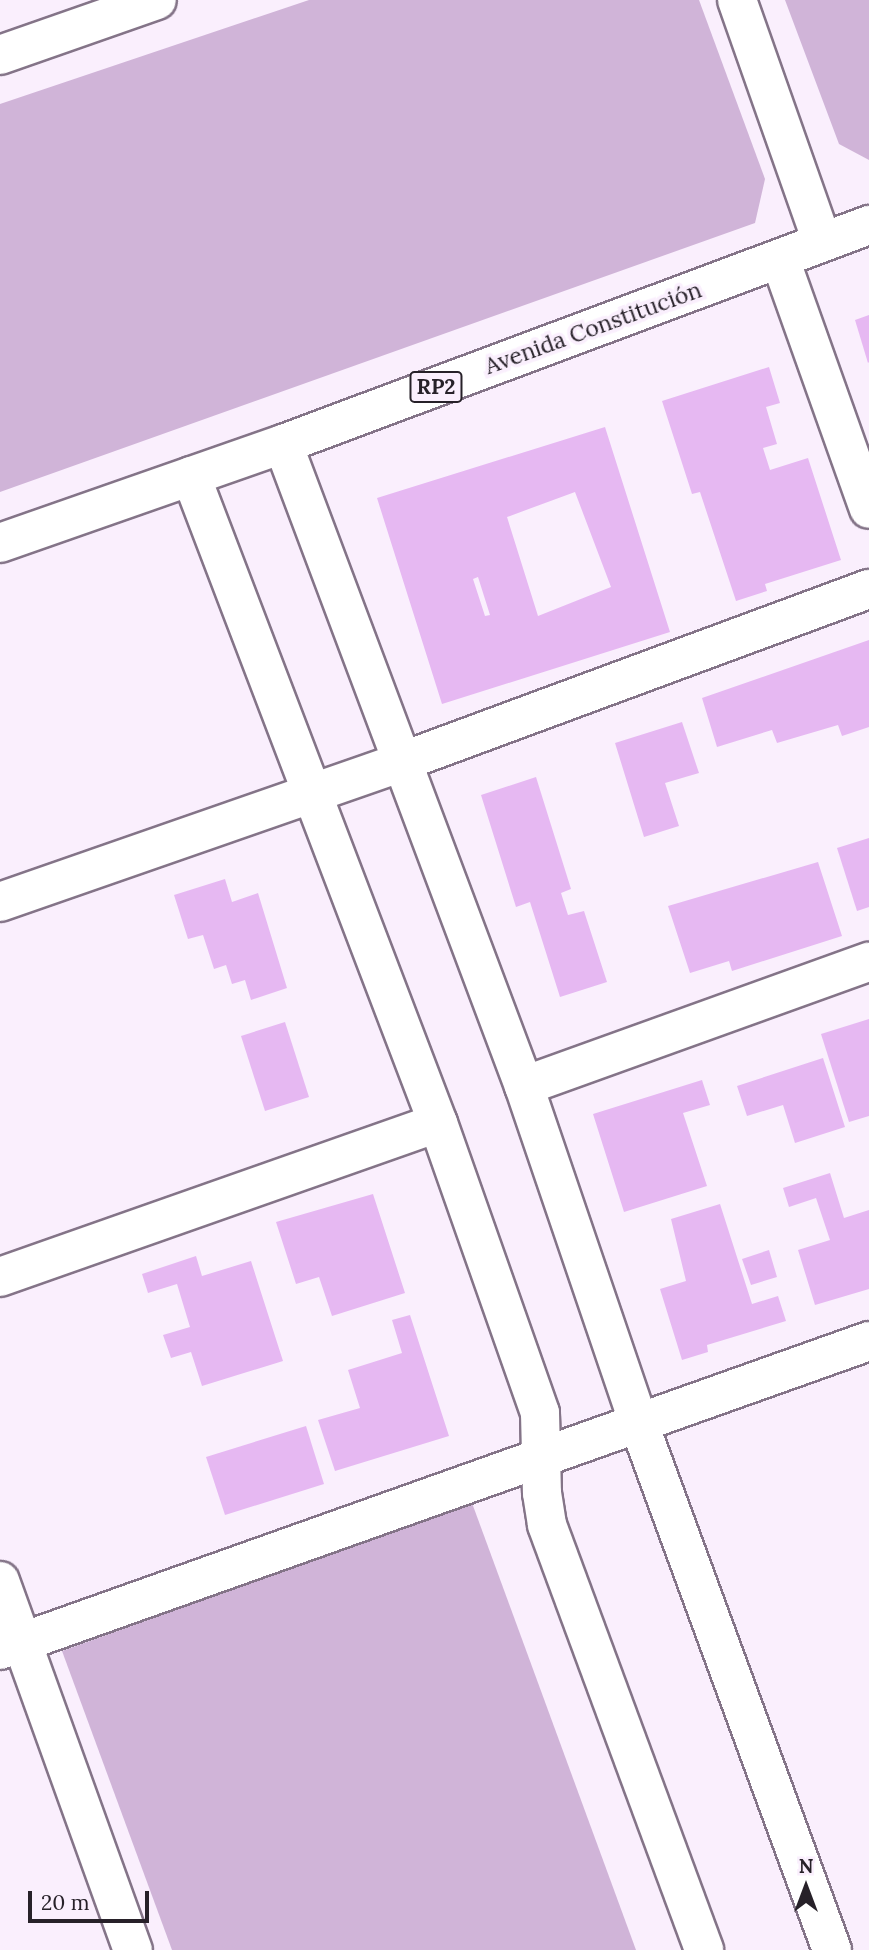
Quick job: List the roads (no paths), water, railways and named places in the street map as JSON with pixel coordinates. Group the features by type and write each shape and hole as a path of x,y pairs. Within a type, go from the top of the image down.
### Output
{"street":[{"path":"0,55 157,0"},
{"path":"737,0 822,241"},
{"name":"Avenida Constitución","path":"0,543 283,444 869,225"},
{"path":"780,259 869,509"},
{"path":"283,444 524,1086 639,1424 832,1950"},
{"path":"191,476 438,1123 540,1413 544,1454 542,1493 547,1525 704,1950"},
{"path":"0,902 401,762 869,589"},
{"path":"524,1086 869,962"},
{"path":"0,1276 438,1123"},
{"path":"11,1646 544,1454 639,1424 869,1341"},
{"path":"0,1581 11,1646 133,1950"}]}
